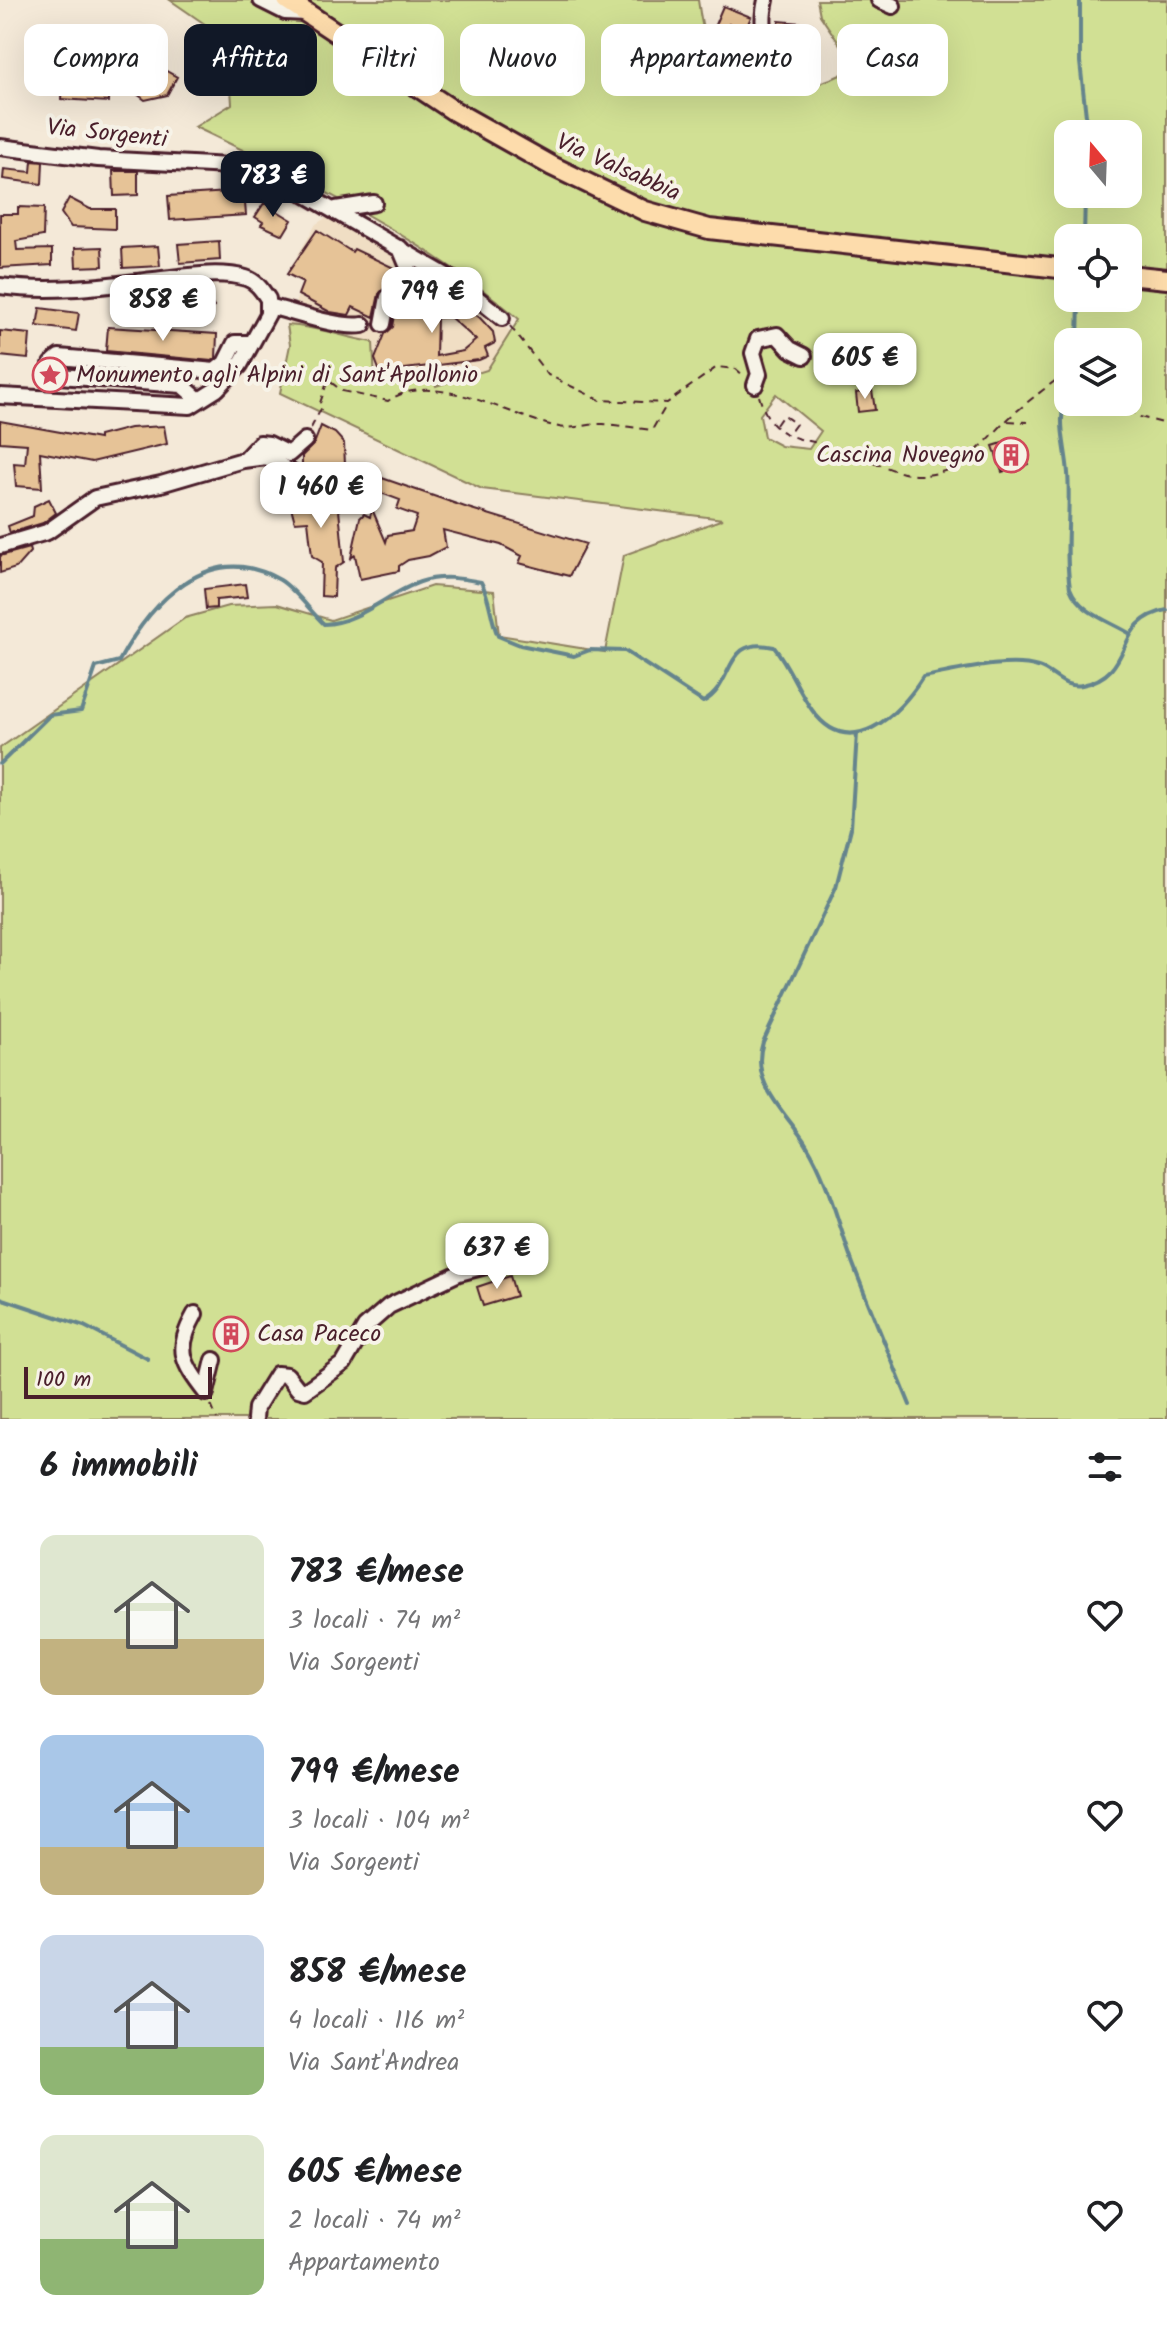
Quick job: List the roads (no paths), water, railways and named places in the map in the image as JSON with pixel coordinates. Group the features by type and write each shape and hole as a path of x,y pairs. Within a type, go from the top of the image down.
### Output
{"main road":[{"name":"Via Valsabbia","path":"287,0 454,111 552,166 645,211 709,229 1054,268"},
{"path":"1142,276 1167,279"}],"street":[{"path":"261,0 285,12 307,13"},
{"path":"761,24 766,0"},
{"path":"879,0 893,6"},
{"name":"Via Sorgenti","path":"0,147 98,159 229,166 270,174 457,282 507,323"},
{"path":"335,209 374,203"},
{"path":"400,248 413,279"},
{"path":"0,286 70,289 190,276 234,276 249,279 268,299 268,314 240,365 217,389 190,406 0,396"},
{"path":"383,324 388,297 413,279 440,284 450,298"},
{"path":"268,306 345,328 363,325"},
{"path":"755,385 759,374 753,353 758,339 777,335 790,349 804,356"},
{"path":"199,400 182,385 59,376 51,364 59,357 215,371 225,363 235,343 252,343"},
{"path":"245,459 260,443 289,454 305,440"},
{"path":"0,546 47,532 95,498 161,484 245,459 267,457 300,478 366,479"},
{"path":"255,1419 256,1408 277,1374 287,1375 298,1389 305,1391 344,1363 365,1327 389,1306 459,1273 486,1266"},
{"path":"195,1314 182,1337 184,1361 206,1393 214,1360"}],"waterway":[{"path":"1080,0 1080,62 1086,120"},
{"path":"1084,224 1085,208"},
{"path":"1078,328 1079,312"},
{"path":"1062,416 1068,473 1070,588 1087,609 1129,633"},
{"path":"0,764 50,715 81,711 96,667 119,661 147,618 165,599 184,583 206,572 229,567 254,569 280,580 324,624 349,619 408,587 435,578 481,582 498,636 520,645 574,656 590,650 625,651 703,702 721,685 737,655 746,648 757,645 774,647 812,710 827,725 842,733 873,728 901,706 923,677 981,666 1026,664 1044,669 1069,685 1082,685 1099,679 1119,659 1138,625 1150,616 1167,610"},
{"path":"857,733 851,828 836,887 763,1042 761,1071 772,1097 806,1144 821,1173 853,1264 910,1405"},
{"path":"0,1298 84,1326 148,1359"}],"place":[{"name":"Monumento agli Alpini di Sant'Apollonio","path":"50,375"},
{"name":"Cascina Novegno","path":"1011,455"},
{"name":"Casa Paceco","path":"231,1334"}]}
